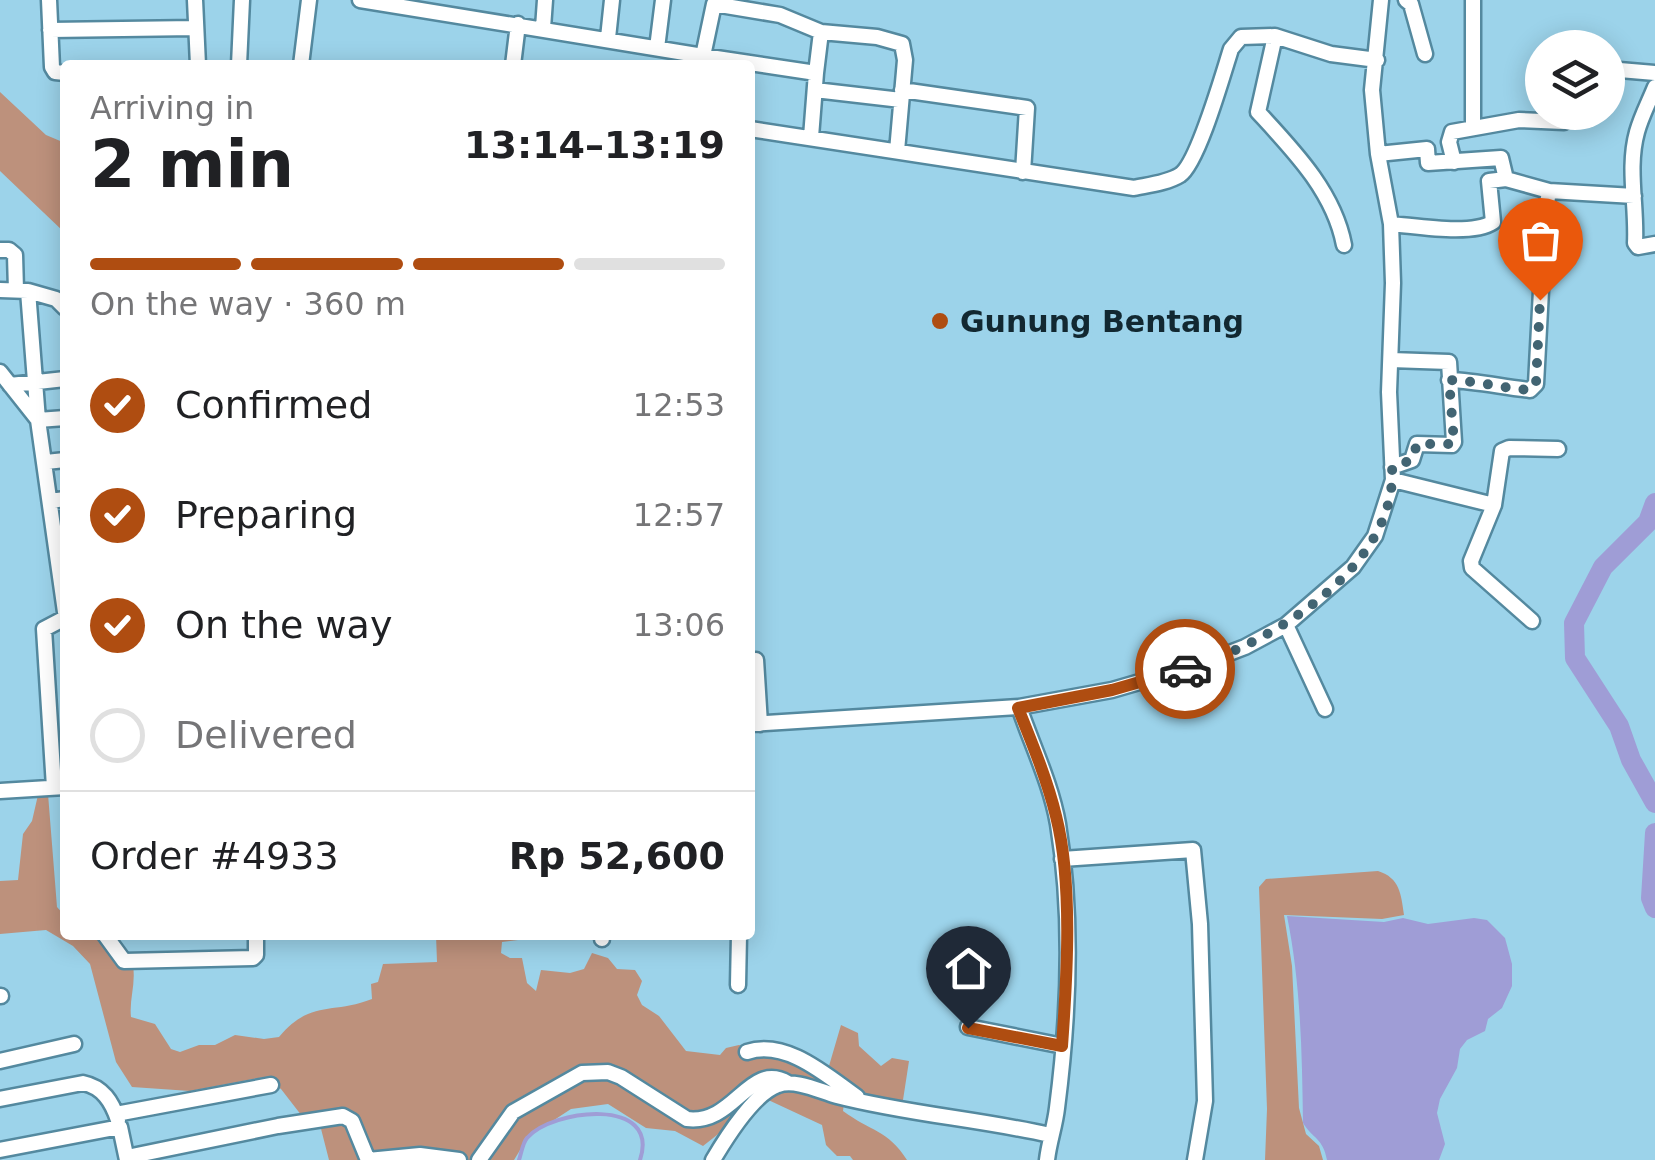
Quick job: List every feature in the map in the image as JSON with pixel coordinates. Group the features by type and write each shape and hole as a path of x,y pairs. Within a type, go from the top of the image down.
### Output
{"street":[{"path":"49,0 52,67 60,73"},
{"path":"195,0 198,60"},
{"path":"238,60 242,0"},
{"path":"302,60 309,0"},
{"path":"361,0 608,38 702,60 715,2 780,14 821,32 876,37 902,44 905,48 896,150"},
{"path":"490,18 491,0"},
{"path":"543,28 546,0"},
{"path":"608,38 612,0"},
{"path":"657,48 663,0"},
{"path":"756,660 755,724 1018,708 1112,690 1245,647 1286,626 1353,567 1375,536 1393,474 1391,224 1378,154 1372,90 1382,0"},
{"path":"1406,0 1411,4 1425,54"},
{"path":"1473,0 1473,126"},
{"path":"514,60 518,24"},
{"path":"50,30 195,28"},
{"path":"812,138 821,32"},
{"path":"755,130 1134,188 1182,174 1200,142 1235,42 1249,35 1274,36 1331,54 1377,60"},
{"path":"1274,36 1258,112 1292,148 1321,189 1339,220 1344,246"},
{"path":"755,66 816,73"},
{"path":"1625,70 1655,73"},
{"path":"1655,88 1637,132 1634,196 1634,242 1638,247 1655,244"},
{"path":"815,90 1027,108 1023,172"},
{"path":"1454,162 1449,136 1452,132 1525,120"},
{"path":"1378,154 1427,149 1428,164 1501,158 1506,179"},
{"path":"1391,224 1486,227 1493,222 1489,181 1506,179 1549,191 1634,196"},
{"path":"1449,380 1530,390 1536,384 1549,191"},
{"path":"0,250 9,250 15,256 22,290 37,381 38,420 57,500 60,542"},
{"path":"0,290 22,290 60,303"},
{"path":"1391,360 1449,362 1454,442 1417,444 1412,460 1393,474"},
{"path":"5,378 60,379"},
{"path":"5,378 38,420"},
{"path":"38,420 60,418"},
{"path":"1532,621 1472,568 1471,561 1494,506 1502,451 1558,449"},
{"path":"46,462 60,461"},
{"path":"1393,474 1494,506"},
{"path":"0,791 59,787 44,629 60,618"},
{"path":"1286,626 1325,710"},
{"path":"1018,708 1057,820 1062,859 1066,982 1057,1110 1047,1160"},
{"path":"1062,859 1193,850 1200,924 1205,1101 1196,1160"},
{"path":"109,940 124,961 255,957 256,940"},
{"path":"738,985 740,940"},
{"path":"968,1028 1062,1046"},
{"path":"0,1061 74,1044"},
{"path":"747,1052 772,1048 789,1054 863,1102"},
{"path":"480,1160 513,1112 582,1073 608,1072 621,1077 687,1118 701,1120 726,1109 759,1080 776,1077 863,1102 987,1121 1050,1136"},
{"path":"0,1099 84,1083 96,1086 118,1121 127,1158 343,1116 352,1121 368,1160 420,1155 459,1160"},
{"path":"713,1160 756,1102 773,1087 788,1083"},
{"path":"0,1150 271,1085"}],"shaded area":[{"path":"0,92 46,135 60,141 60,228 0,171"},
{"path":"48,794 60,938 46,930 0,934 0,881 18,880 23,834 32,821 38,795"},
{"path":"1378,871 1395,882 1404,915 1382,919 1284,915 1292,966 1299,1108 1306,1134 1319,1146 1323,1160 1265,1160 1267,1109 1259,887 1266,879"},
{"path":"63,940 102,940 133,966 131,1017 155,1024 171,1049 180,1052 199,1045 215,1045 235,1035 279,1037 312,1012 372,999 371,984 378,982 383,964 437,962 436,940 518,940 502,942 501,953 522,958 527,983 536,991 541,970 570,973 584,969 592,953 608,958 617,969 635,970 642,981 637,995 642,1005 659,1016 686,1051 720,1055 726,1048 739,1045 760,1050 783,1045 829,1066 841,1025 858,1033 859,1046 881,1066 892,1058 909,1061 901,1113 844,1103 843,1111 886,1137 907,1160 853,1160 850,1156 837,1156 826,1145 822,1125 764,1098 703,1146 675,1131 646,1128 608,1104 571,1109 528,1137 514,1160 329,1160 319,1121 305,1120 281,1089 264,1077 190,1091 132,1087 116,1062 90,964"}],"water":[{"path":"1287,916 1384,922 1403,918 1428,924 1474,918 1487,920 1505,938 1512,964 1512,986 1502,1008 1488,1019 1485,1031 1467,1040 1460,1049 1457,1068 1437,1113 1445,1144 1439,1160 1327,1160 1320,1143 1303,1123 1298,994"}],"waterway":[{"path":"1655,503 1648,522 1603,567 1574,623 1575,658 1619,726 1631,760 1655,803"},
{"path":"1655,833 1651,898 1655,908"},
{"path":"519,1160 526,1140 540,1128 579,1115 601,1114 635,1125 642,1139 640,1160"}],"way so far":[{"path":"1185,669 1245,647 1286,626 1353,567 1375,536 1390,494 1392,467 1408,464 1417,444 1454,442 1449,380 1530,390 1536,384 1540,300"}],"place":[{"name":"Gunung Bentang","path":"940,321"}],"route":[{"path":"968,1028 1062,1046 1066,996 1065,886 1057,820 1018,708 1112,690 1185,669"}]}
